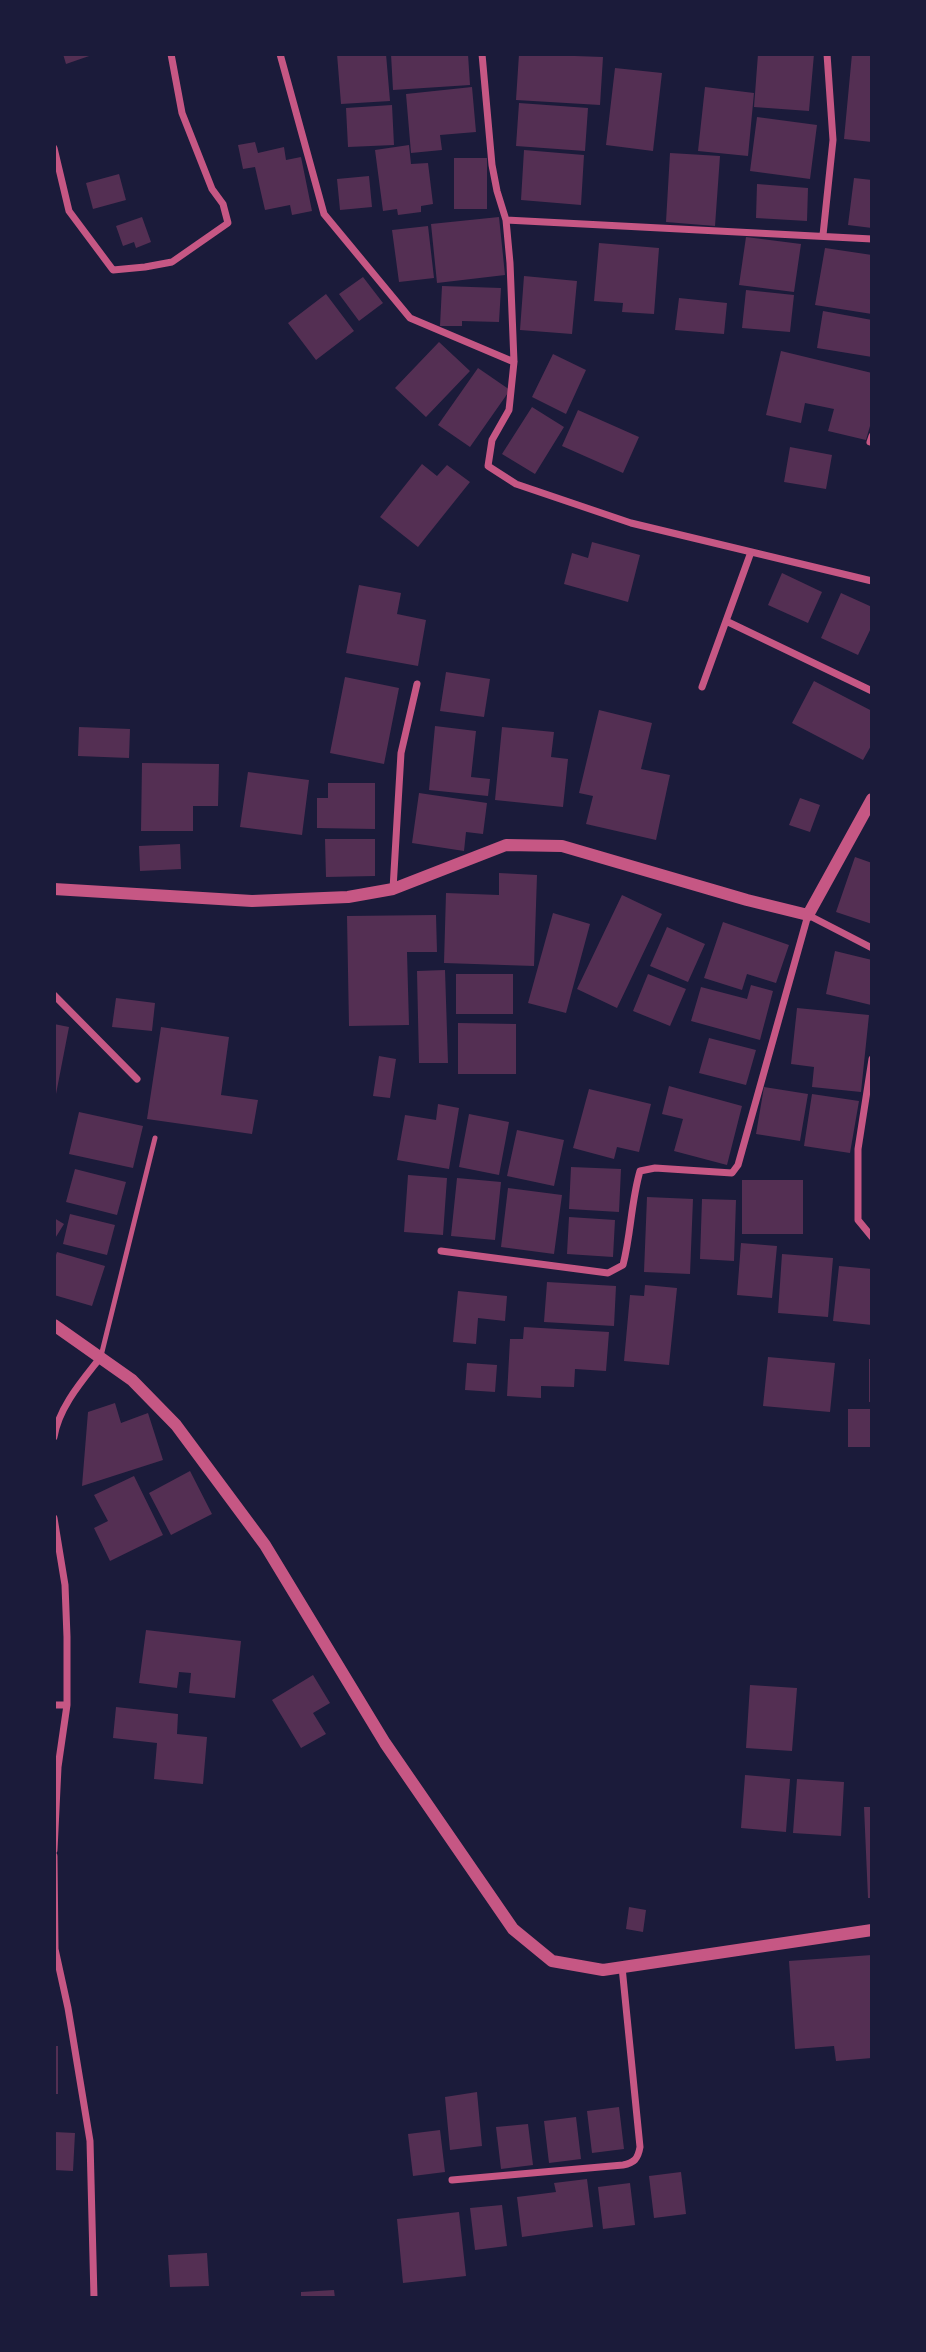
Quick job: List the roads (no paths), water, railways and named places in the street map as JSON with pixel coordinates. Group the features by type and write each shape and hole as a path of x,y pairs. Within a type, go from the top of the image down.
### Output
{"street":[{"path":"54,148 69,211 113,270 173,262 228,223 223,204 212,189 182,113 171,54"},
{"path":"280,54 324,214 410,318 514,362"},
{"path":"482,54 492,165 496,191 506,220 514,362 509,410 492,440 488,466 516,484 631,523 872,581"},
{"path":"823,235 833,140 827,54"},
{"path":"506,220 872,239"},
{"path":"702,687 751,552"},
{"path":"726,621 872,691"},
{"path":"393,889 401,753 417,684"},
{"path":"441,1251 608,1273 623,1265 634,1192 640,1171 655,1168 732,1173 738,1165 808,915 872,799"},
{"path":"54,889 252,901 348,897 393,889 506,845 562,846 808,915 872,948"},
{"path":"54,995 137,1079"},
{"path":"872,1059 858,1150 858,1220 872,1237"},
{"path":"54,1325 132,1380 176,1425 265,1545 385,1742 513,1929 552,1961 603,1970 872,1930"},
{"path":"54,1437 71,1395 100,1358"},
{"path":"54,1518 65,1585 67,1705 58,1767 54,1850"},
{"path":"54,1705 67,1705"},
{"path":"54,1856 55,1949 68,2008 90,2141 94,2298"},
{"path":"452,2180 623,2165 632,2163 639,2157 622,1967"}],"lane":[{"path":"100,1358 155,1138"}]}
